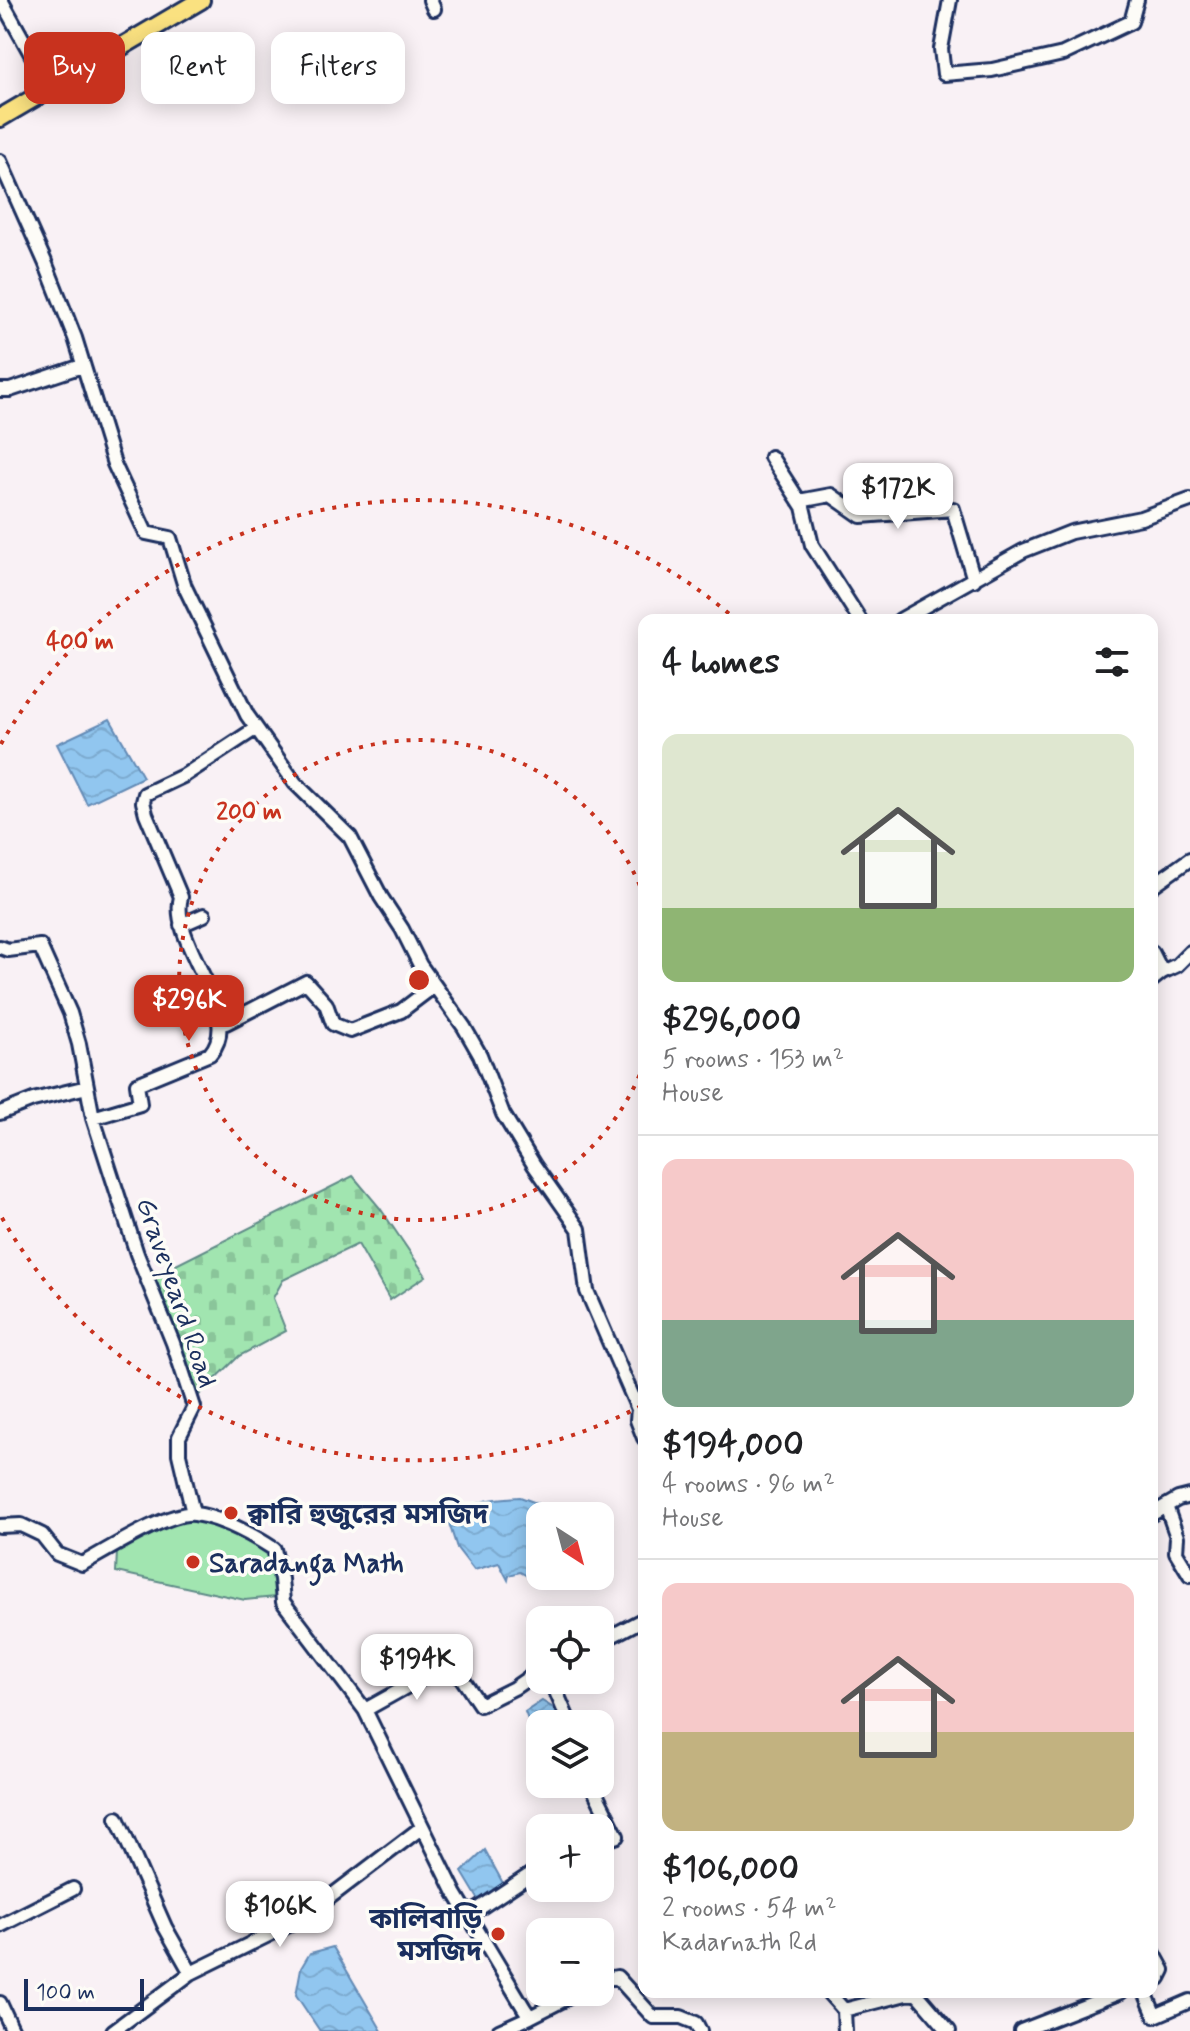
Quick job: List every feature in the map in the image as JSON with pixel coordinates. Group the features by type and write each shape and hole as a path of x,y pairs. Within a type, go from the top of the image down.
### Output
{"main road":[{"path":"125,44 201,0"},
{"path":"0,118 24,104"}],"street":[{"path":"1,0 24,41"},
{"path":"950,0 941,49 944,74 992,70 1063,54 1131,22 1137,0"},
{"path":"0,161 75,338 114,464 146,533 170,538 185,587 255,729 295,783 350,837 381,897 434,986 480,1055 510,1127 579,1229 587,1291 638,1409"},
{"path":"0,390 10,390 82,366"},
{"path":"771,457 799,501 812,545 856,614"},
{"path":"799,501 831,495 861,516 953,509 974,580"},
{"path":"911,614 1023,551 1071,532 1141,518 1190,500"},
{"path":"93,1118 140,1104 137,1084 210,1054 216,1047 222,1027 204,975 181,925 181,897 143,802 145,794 185,775 255,729"},
{"path":"1158,882 1190,859"},
{"path":"181,925 204,915"},
{"name":"Graveyeard Road","path":"0,947 8,950 40,946 70,1013 93,1118 137,1254 173,1343 194,1407 179,1437 179,1454 193,1513"},
{"path":"1158,975 1177,965 1190,952"},
{"path":"226,1023 306,982 326,1004 333,1024 350,1031 401,1011 434,986"},
{"path":"0,1113 33,1100 87,1087"},
{"path":"1158,1511 1190,1496"},
{"path":"1166,1506 1177,1537 1176,1552 1190,1575"},
{"path":"0,1526 21,1525 42,1535 57,1554 82,1564 154,1524 193,1513 245,1531 274,1549 283,1602 365,1710 421,1828 468,1916 530,2017"},
{"path":"614,1635 638,1622"},
{"path":"365,1710 451,1662 480,1705 526,1680"},
{"path":"117,1818 165,1927 191,1973"},
{"path":"113,2031 134,2026 191,1973 301,1919 421,1828"},
{"path":"468,1916 526,1877"},
{"path":"0,1926 73,1889"},
{"path":"1158,1961 1163,1970 1158,1978"},
{"path":"614,1978 617,1977 653,2017 681,2017 696,2023 700,2031"},
{"path":"833,1998 844,2010 845,2031"},
{"path":"844,2010 891,1998"},
{"path":"921,1998 949,2031"},
{"path":"1021,2031 1036,2028 1107,1998"},
{"path":"1148,1998 1155,2016 1190,2001"},
{"path":"0,2003 13,2031"},
{"path":"499,2031 552,2006"}],"green space":[{"path":"353,1176 380,1208 426,1276 390,1300 358,1244 283,1280 273,1298 286,1331 239,1356 197,1397 154,1276"},
{"name":"Saradanga Math","path":"202,1518 231,1529 268,1551 276,1597 245,1600 116,1572 117,1552 128,1544 157,1529"}],"water":[{"path":"110,719 143,777 87,804 57,744"},
{"path":"520,1497 534,1502 526,1502 526,1575 520,1572 509,1575 508,1580 499,1563 474,1570 457,1548 449,1523 482,1502"},
{"path":"542,1701 557,1710 528,1710"},
{"path":"485,1850 505,1887 480,1902 462,1872"},
{"path":"333,1947 382,2031 320,2031 296,1995 301,1968 310,1953"}],"place":[{"name":"ক্বারি হুজুরের মসজিদ","path":"231,1513"},
{"name":"Saradanga Math","path":"193,1562"},
{"name":"কালিবাড়ি মসজিদ","path":"498,1934"}]}
